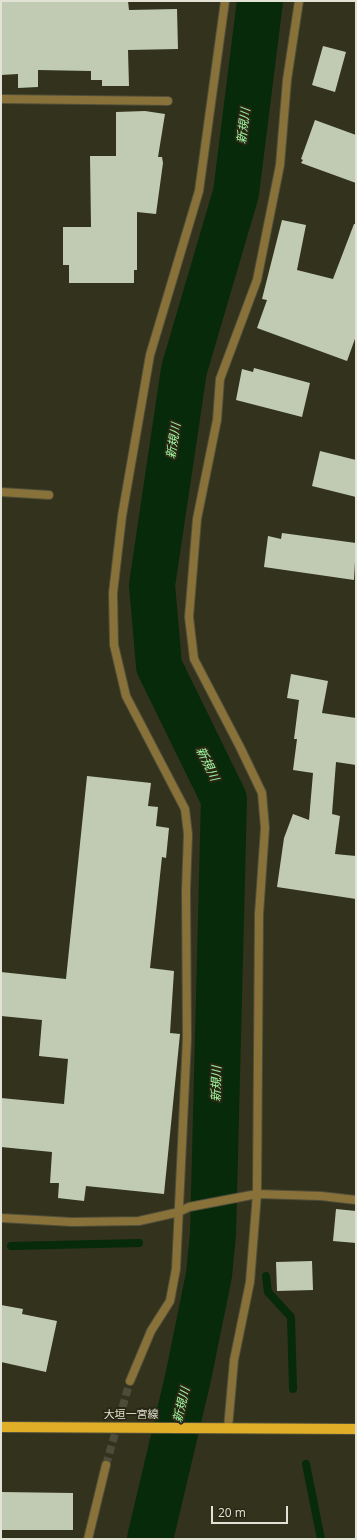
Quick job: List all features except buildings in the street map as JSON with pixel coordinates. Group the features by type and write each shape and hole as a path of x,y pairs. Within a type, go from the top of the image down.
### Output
{"main road":[{"name":"大垣一宮線","path":"1,1427 356,1429"}],"street":[{"path":"130,1381 151,1331 170,1301 176,1269 187,1039 186,890 188,834 185,809 126,696 114,645 112,593 122,516 150,355 199,190 225,1"},
{"path":"228,1428 234,1360 250,1282 257,1194 259,914 265,828 262,793 194,659 189,617 197,519 217,420 220,379 258,272 280,165 287,80 299,1"},
{"path":"1,99 168,101"},
{"path":"1,492 50,495"},
{"path":"1,1218 72,1222 139,1221 179,1212 189,1207 257,1194 321,1196 356,1200"},
{"path":"88,1539 106,1465"}],"waterway":[{"name":"新規川","path":"150,1539 188,1378 209,1275 213,1234 224,799 159,666 152,585 184,370 236,193 260,1"},
{"path":"11,1246 139,1243"},
{"path":"266,1276 268,1292 291,1317 293,1389"},
{"path":"306,1464 321,1539"}],"tunnel":[{"path":"106,1465 130,1381"}]}
